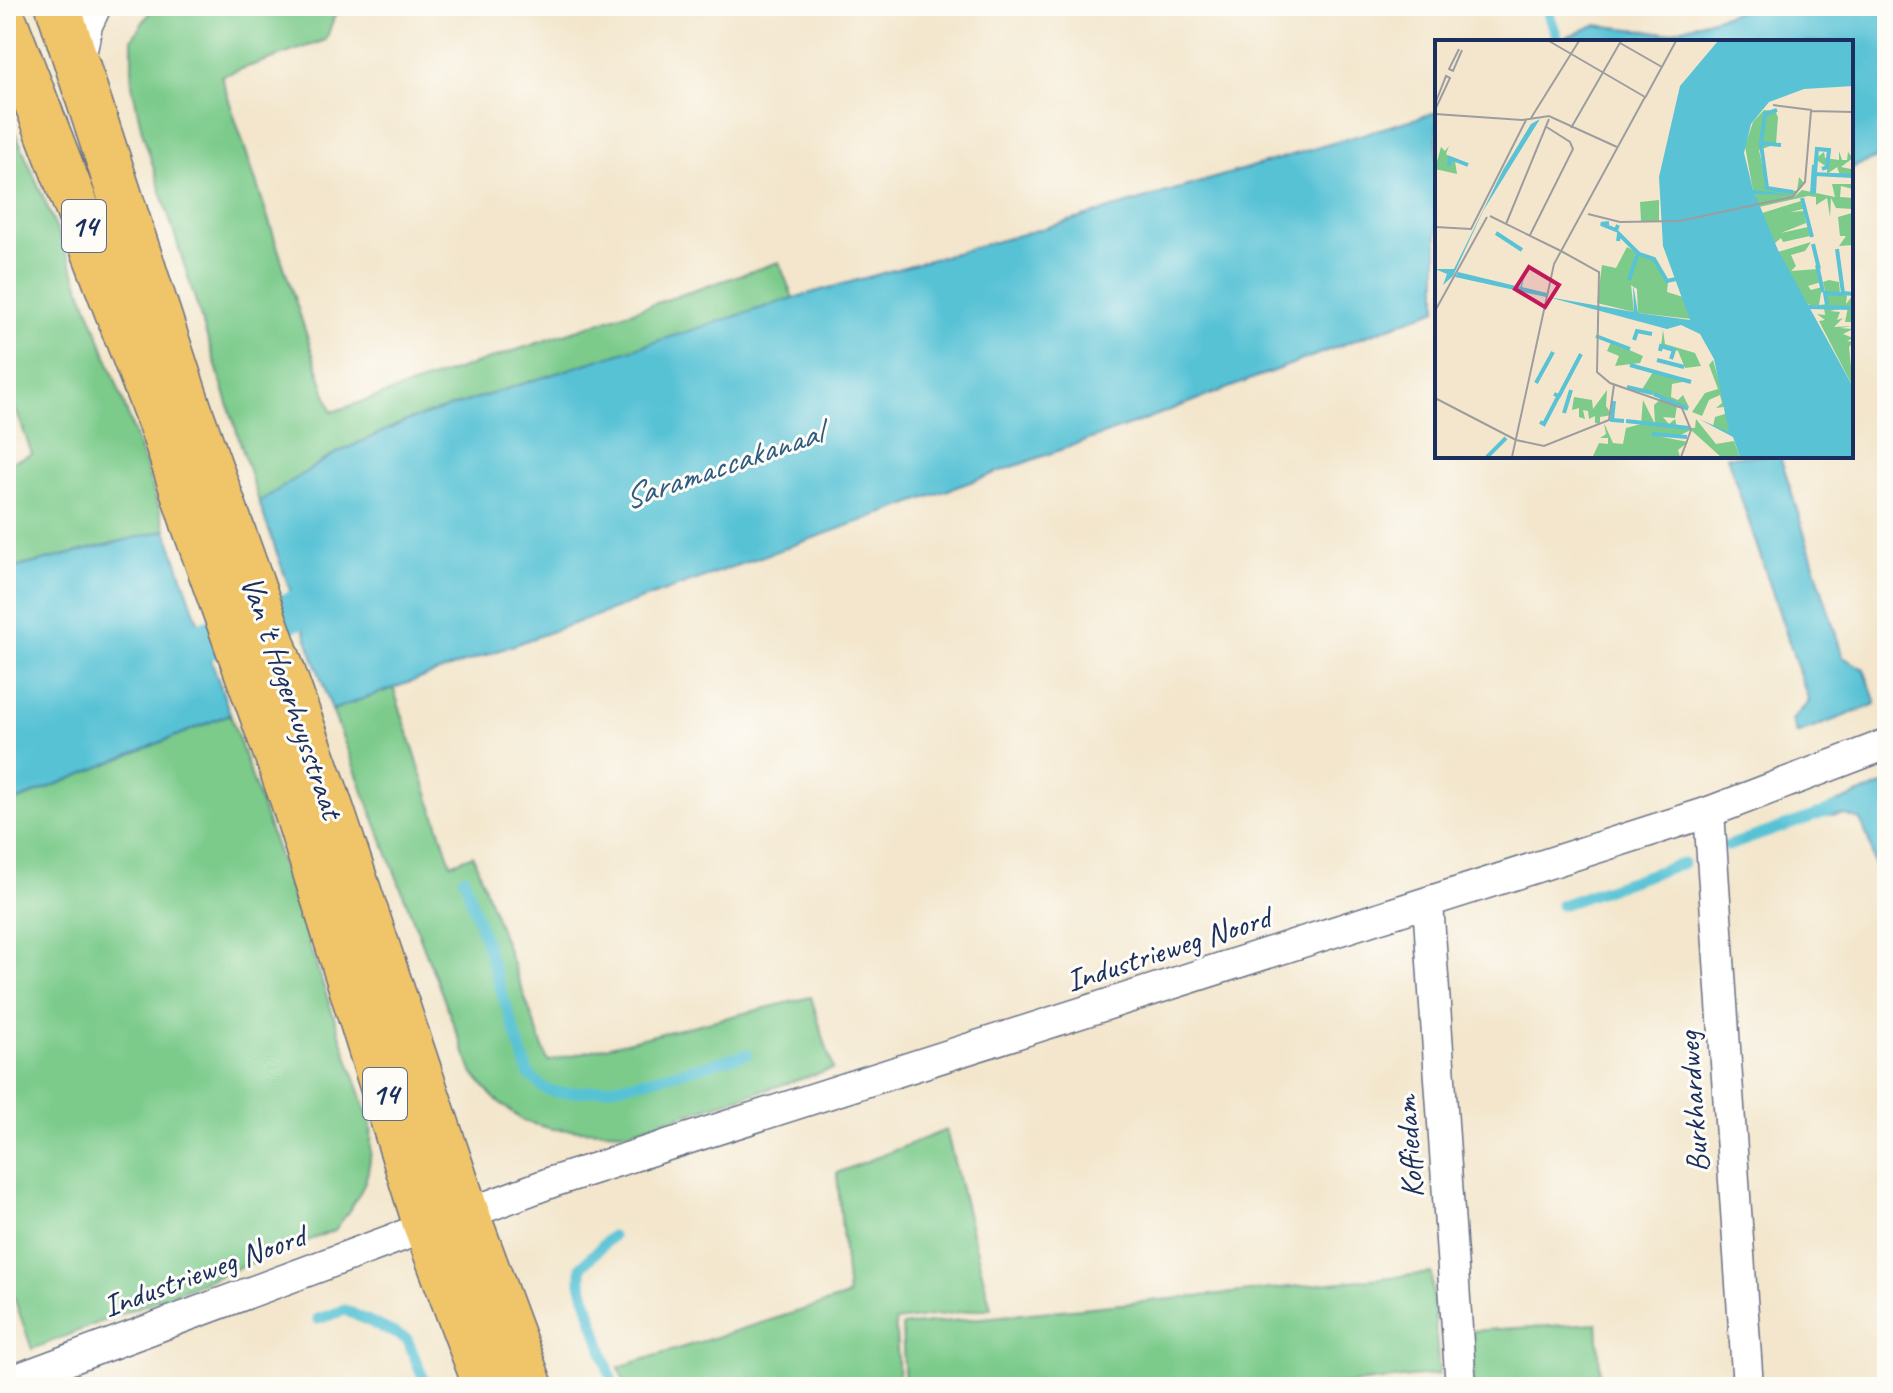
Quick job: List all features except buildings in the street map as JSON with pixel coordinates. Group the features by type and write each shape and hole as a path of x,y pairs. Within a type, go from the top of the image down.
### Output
{"main road":[{"name":"Van 't Hogerhuysstraat","path":"58,6 79,67 176,420 308,792 531,1387"},
{"name":"Van 't Hogerhuysstraat","path":"6,24 21,88 176,420"},
{"name":"Van 't Hogerhuysstraat","path":"308,792 426,1227 486,1387"}],"street":[{"path":"79,67 87,25 96,6"},
{"name":"Industrieweg Noord","path":"467,1214 552,1182 1709,812 1887,744"},
{"name":"Burkhardweg","path":"1709,812 1748,1387"},
{"name":"Koffiedam","path":"1428,903 1461,1387"},
{"name":"Industrieweg Noord","path":"6,1383 426,1227"}],"green space":[{"path":"154,6 344,6 334,17 326,40 221,76 332,412 779,262 793,298 406,421 333,455 259,502 142,131 132,85 132,39"},
{"path":"6,122 16,134 58,232 115,379 166,530 6,570 6,464 32,454 6,382"},
{"path":"393,687 451,864 473,855 548,1061 811,997 833,1069 628,1132 552,1129 523,1121 493,1097 473,1074 332,710"},
{"path":"230,714 371,1125 370,1157 365,1181 335,1230 32,1349 11,1289 6,1291 6,805"},
{"path":"946,1130 991,1308 895,1321 899,1377 844,1387 626,1387 619,1367 848,1296 837,1173"},
{"path":"1431,1273 1439,1374 1316,1387 905,1387 902,1326"},
{"path":"1597,1323 1601,1387 1474,1387 1471,1331"}],"water":[{"path":"1755,6 1887,6 1887,154 1853,167 1853,40 1559,40 1595,25 1667,33"},
{"path":"1435,113 1435,310 1144,420 332,710 259,502 333,455 406,421 793,298 1066,222"},
{"path":"1728,458 1781,458 1843,657 1864,669 1876,704 1797,734 1792,720 1809,702"},
{"path":"166,530 230,714 6,805 6,570"},
{"path":"1887,783 1887,916 1868,838 1860,820 1846,815 1828,816 1824,808"}],"waterway":[{"path":"1546,6 1558,40"},
{"name":"Saramaccakanaal","path":"154,658 347,593"},
{"path":"1728,846 1837,808"},
{"path":"1561,905 1683,863"},
{"path":"464,878 529,1075 546,1089 564,1092 615,1087 747,1054"},
{"path":"612,1236 581,1267 581,1283 614,1387"},
{"path":"318,1319 345,1310 407,1339 427,1387"}]}
